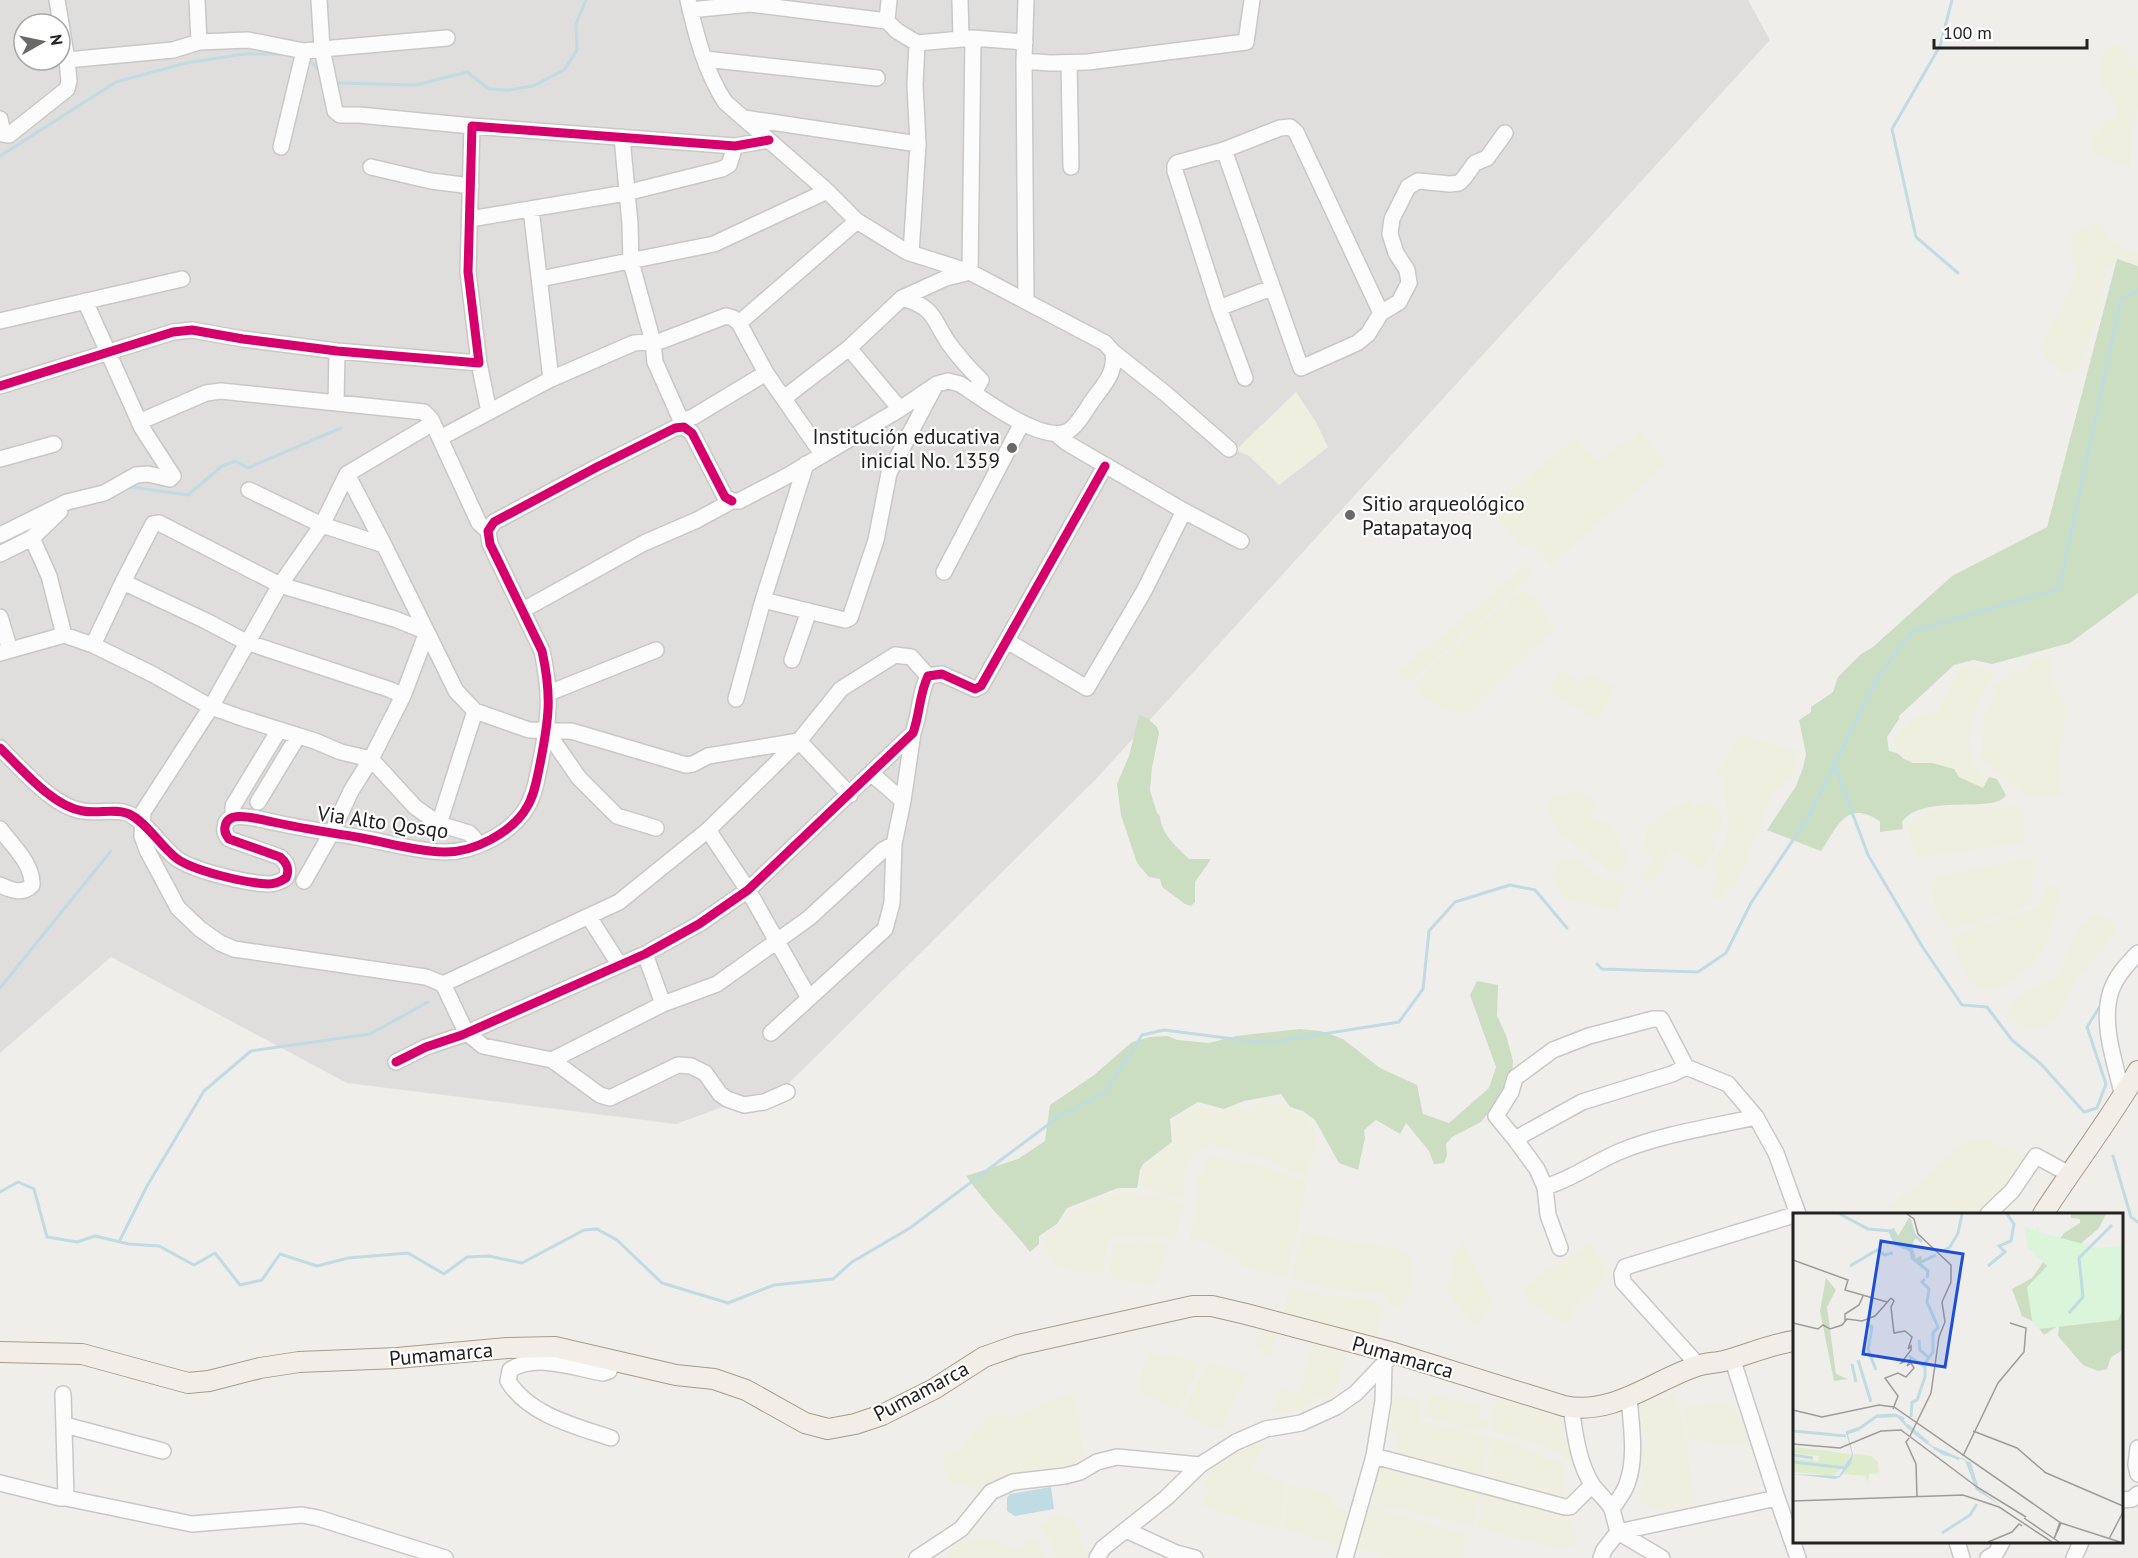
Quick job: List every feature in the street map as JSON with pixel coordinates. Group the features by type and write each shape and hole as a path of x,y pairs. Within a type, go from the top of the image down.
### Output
{"main road":[{"path":"2044,1213 2123,1097 2138,1071"},
{"name":"Pumamarca","path":"0,1352 82,1354 188,1383 209,1381 260,1368 299,1362 397,1358 538,1346 555,1347 676,1375 714,1379 746,1390 805,1423 828,1429 855,1424 882,1415 934,1389 984,1357 1018,1345 1193,1306 1212,1306 1389,1358 1584,1409 1629,1397 1698,1365 1793,1341"}],"street":[{"path":"197,0 199,42"},
{"path":"319,0 322,49 335,111 340,116 359,115 735,146 769,140"},
{"path":"887,21 889,0"},
{"path":"960,0 967,38 970,272"},
{"path":"1026,0 1024,42 1026,301"},
{"path":"1024,62 1088,62 1246,42 1252,0"},
{"path":"1024,42 967,38 917,43 897,31 887,21 750,4 689,5 705,59 725,102 857,221 911,253 970,272 1105,343 1229,449"},
{"path":"72,60 173,51 199,42 248,40 304,51 447,38"},
{"path":"911,253 918,144 915,85 917,43"},
{"path":"281,147 304,51"},
{"path":"705,59 877,78"},
{"path":"1069,63 1071,167"},
{"path":"0,119 3,134 9,135 67,89 68,72"},
{"path":"741,118 918,144"},
{"path":"472,126 468,272 479,363 489,412"},
{"path":"1245,378 1219,308 1175,166 1177,164 1224,150 1280,128 1290,128 1296,132 1381,313"},
{"path":"1224,150 1301,368 1357,343 1368,334 1381,313 1399,302 1409,283 1407,270 1396,253 1390,234 1392,219 1408,187 1418,181 1459,183 1475,163 1486,158 1504,133"},
{"path":"622,137 631,262 658,369 683,424 692,434 725,497 732,501"},
{"path":"470,219 626,193 722,169 729,165 735,146"},
{"path":"371,167 431,181 471,186"},
{"path":"540,279 714,244 827,192"},
{"path":"531,209 551,379"},
{"path":"739,323 857,221"},
{"path":"784,398 849,348 902,298 946,278 970,272"},
{"path":"0,321 182,279"},
{"path":"1219,308 1271,288"},
{"path":"902,298 919,303 936,319 948,343 981,380 974,393"},
{"path":"0,535 68,502 104,493 136,475 148,474 172,478 173,473 139,422 85,301"},
{"path":"440,438 551,379 634,343 653,342 726,316 739,323 766,373 822,454"},
{"path":"0,386 173,332 192,330 337,351 479,363"},
{"path":"849,348 900,409"},
{"path":"336,403 337,351"},
{"path":"1056,434 1068,431 1087,409 1111,374 1114,365 1113,352"},
{"path":"488,531 494,522 683,424 766,373"},
{"path":"523,610 644,543 697,520 732,501 739,501 900,409 937,384 948,381 960,384 1038,431 1056,434 1106,466 1241,541"},
{"path":"763,600 845,620 850,618 876,540 889,473 937,384"},
{"path":"139,422 206,393 221,391 424,412 433,423 346,474 322,525 280,585 211,706 143,812 142,836 147,850 178,908 200,930 234,949 426,977 443,984 466,1032 483,1046 552,1060 600,1095 610,1098 678,1065 691,1066 705,1073 720,1094 744,1105 764,1102 787,1092"},
{"name":"Via Alto Qosqo","path":"233,817 332,832 430,852 461,851 476,846 512,826 528,806 535,789 550,711 542,651 490,544 488,531 479,523 433,423"},
{"path":"944,572 1022,423"},
{"path":"0,459 54,444"},
{"path":"736,699 763,600 806,464"},
{"path":"928,676 942,674 975,689 981,686 1106,466"},
{"path":"346,474 456,691 475,711 529,730 571,731 686,765 708,756 799,741"},
{"path":"249,490 322,525 384,545"},
{"path":"0,554 32,538 52,521 68,502"},
{"path":"1007,641 1087,688 1144,591 1184,511"},
{"path":"93,645 153,524 159,523 280,585 395,619 427,632"},
{"path":"32,538 49,576 64,635"},
{"path":"123,582 246,642 403,696"},
{"path":"792,660 809,611"},
{"path":"0,617 5,651 64,635 93,645 211,706 341,752 371,759 415,807 439,824 469,833 474,838 476,846"},
{"path":"304,881 403,696 427,632"},
{"path":"549,693 656,650"},
{"path":"443,984 619,902 708,830 799,741 841,689 895,655 911,657 928,676"},
{"path":"771,1034 885,929 892,903 894,844 913,734 919,717 920,692 928,676"},
{"path":"439,824 475,711"},
{"path":"0,748 53,798 69,808 84,812 121,812 131,815 165,848 190,867 269,884 286,878 288,868 286,862 280,857 229,839 225,826 227,820 233,817 233,806 279,730"},
{"path":"547,732 579,778 617,816 656,828"},
{"path":"396,1062 426,1047 462,1035 645,954 699,924 748,890 913,734"},
{"path":"258,802 298,736"},
{"path":"799,741 850,795"},
{"path":"872,774 903,801"},
{"path":"0,829 33,876 32,885 26,890 17,891 0,885"},
{"path":"708,830 748,890 809,998"},
{"path":"552,1060 663,1004 717,984 809,918 883,850 894,844"},
{"path":"589,917 619,964"},
{"path":"2123,1097 2108,1030 2108,1007 2111,990 2123,968 2138,953"},
{"path":"645,954 663,1004"},
{"path":"1560,1248 1548,1215 1545,1187 1538,1169 1496,1116 1511,1092 1515,1078 1552,1050 1589,1036 1653,1019 1661,1019 1686,1067 1728,1084 1756,1117 1776,1153 1797,1213"},
{"path":"1515,1139 1582,1102 1672,1074 1686,1067"},
{"path":"1545,1187 1566,1180 1619,1152 1654,1140 1756,1117"},
{"path":"1990,1213 2012,1191 2036,1156 2069,1174"},
{"path":"1698,1365 1623,1282 1622,1274 1625,1267 1793,1215"},
{"path":"1345,1558 1374,1456 1389,1358"},
{"path":"1097,1558 1102,1548 1166,1498 1200,1465 1236,1442 1266,1429 1301,1423 1336,1407 1356,1393 1389,1358"},
{"path":"1732,1358 1798,1558"},
{"path":"611,1438 554,1419 514,1391 508,1381 510,1370 519,1364 548,1362 603,1373 609,1371 612,1361"},
{"path":"63,1394 66,1498"},
{"path":"1612,1509 1626,1486 1633,1456 1629,1397"},
{"path":"1571,1407 1576,1443 1592,1485 1612,1509 1618,1532 1662,1558"},
{"path":"65,1425 163,1451"},
{"path":"2138,1448 2136,1465 2138,1474"},
{"path":"1374,1456 1565,1507 1570,1507 1592,1485"},
{"path":"917,1558 962,1529 992,1492 1012,1482 1065,1476 1080,1472 1097,1462 1117,1457 1200,1465"},
{"path":"0,1483 60,1498 192,1524 302,1515 446,1558"},
{"path":"2123,1500 2132,1499 2138,1494"},
{"path":"1601,1558 1604,1550 1618,1532 1777,1498"},
{"path":"1126,1530 1176,1553 1195,1558"},
{"path":"1957,1543 1962,1558"},
{"path":"1988,1558 1996,1553 2001,1543"},
{"path":"2074,1558 2081,1543"}],"shaded area":[{"path":"0,0 1748,0 1770,40 1096,779 789,1083 676,1124 347,1083 111,957 0,1053"}],"green space":[{"path":"2115,45 2127,49 2125,54 2138,71 2138,108 2134,121 2130,169 2104,158 2103,155 2091,153 2090,140 2096,135 2102,122 2112,118 2117,111 2114,102 2102,89 2100,78 2100,58 2104,47"},
{"path":"2100,223 2111,241 2138,254 2138,266 2117,259 2113,267 2107,268 2085,357 2078,368 2064,373 2043,356 2041,342 2062,307 2065,306 2076,272 2068,239 2079,230"},
{"path":"2117,259 2138,266 2138,593 2070,643 1992,664 1974,660 1954,665 1899,716 1887,737 1889,751 1913,763 1932,763 1954,769 1959,777 1983,788 1989,777 1997,779 2006,795 1999,801 1926,808 1912,813 1902,822 1903,829 1880,832 1880,821 1868,815 1851,814 1838,825 1821,851 1767,830 1796,786 1803,768 1806,754 1799,720 1811,712 1811,707 1833,692 1838,677 1861,654 1873,647 1952,576 2047,527"},
{"path":"1296,392 1316,422 1328,447 1279,485 1249,456 1236,450"},
{"path":"1641,430 1667,464 1550,565 1531,542 1521,548 1489,508 1576,438 1598,461"},
{"path":"1525,566 1531,569 1531,578 1412,679 1407,683 1396,673"},
{"path":"1520,591 1530,593 1556,627 1469,711 1459,714 1425,700 1413,687 1434,664"},
{"path":"2034,657 2051,658 2051,680 2061,696 2066,712 2059,759 2062,796 2032,799 1981,759 1982,738 1985,711 1995,685 2014,672 2026,669"},
{"path":"1972,663 1996,674 1979,704 1973,720 1970,740 1972,763 1989,777 1983,789 1959,777 1954,769 1932,763 1913,763 1904,759 1897,753 1893,740 1899,729 1910,720 1936,711 1944,700 1956,673"},
{"path":"1562,669 1577,682 1592,674 1616,687 1599,721 1559,699 1548,689"},
{"path":"1139,715 1147,718 1157,727 1159,733 1150,790 1163,828 1189,859 1211,859 1195,882 1195,902 1191,906 1162,887 1160,879 1149,877 1137,863 1121,815 1117,784 1129,756"},
{"path":"1739,735 1800,751 1793,778 1773,794 1738,884 1727,891 1722,900 1713,897 1714,859 1717,851 1724,846 1729,823 1724,780 1715,771"},
{"path":"1577,789 1598,804 1592,816 1614,826 1622,850 1627,849 1630,862 1623,864 1625,872 1613,873 1561,834 1544,808 1552,798"},
{"path":"1689,800 1695,807 1711,800 1722,816 1720,834 1715,831 1711,838 1717,842 1708,863 1700,869 1672,849 1663,862 1662,872 1644,886 1642,873 1654,860 1640,847 1646,838 1644,830 1667,810"},
{"path":"2018,806 2022,809 2025,842 1918,858 1913,850 1908,828 1910,822 1916,817 1943,808"},
{"path":"2034,858 2030,903 2015,911 1950,930 1944,924 1936,911 1931,891 1938,875"},
{"path":"1557,859 1579,860 1596,875 1624,882 1619,911 1573,902 1563,897 1554,884 1553,875"},
{"path":"2049,885 2062,890 2043,953 2008,985 1990,990 1978,989 1969,981 1956,954 1952,938 1956,934 2032,909 2041,903 2045,886"},
{"path":"2091,914 2111,919 2116,925 2115,935 2076,980 2071,995 2057,1019 2039,1030 2020,1025 2009,1009 2023,993 2053,979 2060,973 2072,938"},
{"path":"1477,981 1498,985 1497,1016 1506,1035 1513,1061 1512,1077 1505,1092 1481,1122 1452,1137 1446,1144 1447,1156 1444,1163 1434,1164 1429,1151 1406,1123 1400,1134 1376,1120 1364,1130 1365,1138 1358,1170 1339,1163 1315,1120 1303,1111 1290,1107 1281,1094 1244,1101 1224,1109 1198,1102 1170,1119 1172,1142 1143,1164 1137,1188 1118,1188 1067,1208 1057,1224 1039,1236 1039,1244 1030,1252 966,1176 1018,1159 1045,1141 1050,1105 1094,1075 1132,1042 1150,1037 1168,1036 1177,1040 1209,1043 1236,1036 1300,1029 1321,1031 1343,1039 1380,1068 1417,1085 1423,1114 1449,1123 1489,1088 1496,1067 1470,995"},
{"path":"1266,1101 1271,1106 1281,1102 1289,1109 1305,1115 1315,1129 1318,1142 1307,1177 1269,1159 1212,1145 1195,1152 1189,1163 1183,1181 1186,1200 1143,1188 1141,1176 1143,1169 1174,1143 1175,1122 1179,1117 1198,1107 1222,1112 1239,1107 1248,1112 1255,1110 1254,1103"},
{"path":"1980,1137 2028,1158 2015,1177 1979,1213 1896,1213 1889,1206 1921,1182 1961,1144"},
{"path":"1213,1156 1263,1167 1308,1181 1286,1278 1238,1265 1239,1259 1223,1252 1224,1248 1220,1249 1198,1239 1196,1241 1189,1239 1197,1201 1197,1179 1209,1158"},
{"path":"1130,1192 1184,1203 1175,1240 1150,1236 1109,1238 1102,1274 1072,1271 1061,1267 1043,1248 1047,1234 1062,1224 1069,1212 1113,1194"},
{"path":"1302,1231 1385,1247 1392,1246 1412,1258 1413,1277 1403,1309 1391,1304 1381,1293 1332,1289 1291,1279"},
{"path":"1463,1240 1493,1302 1474,1328 1445,1289 1453,1270 1453,1256"},
{"path":"1114,1242 1162,1243 1167,1247 1156,1284 1123,1281 1110,1276"},
{"path":"1591,1243 1609,1271 1589,1299 1582,1296 1571,1311 1575,1314 1566,1324 1534,1307 1520,1291 1542,1273"},
{"path":"1295,1287 1323,1295 1371,1299 1386,1307 1380,1316 1377,1337 1299,1319 1283,1312 1290,1288"},
{"path":"1261,1330 1278,1335 1270,1358 1262,1355 1263,1350 1256,1348"},
{"path":"1312,1344 1346,1354 1331,1400 1300,1393 1318,1400 1304,1408 1272,1414 1280,1388 1298,1393"},
{"path":"1148,1352 1201,1362 1179,1411 1136,1391"},
{"path":"1214,1364 1249,1375 1221,1431 1183,1414 1201,1372 1206,1365"},
{"path":"1074,1392 1084,1465 1011,1477 986,1492 969,1486 949,1485 941,1460 959,1450 985,1418 991,1414 1018,1416 1027,1412 1027,1409 1038,1407 1043,1402"},
{"path":"1676,1393 1684,1424 1695,1504 1660,1511 1647,1506 1640,1500 1643,1451 1649,1437 1640,1429 1639,1410 1641,1405"},
{"path":"1391,1394 1422,1400 1419,1421 1487,1437 1483,1477 1394,1453 1399,1435 1388,1432 1393,1419 1390,1418"},
{"path":"1429,1394 1481,1406 1480,1420 1488,1421 1488,1431 1475,1429 1474,1431 1425,1416"},
{"path":"1498,1400 1517,1403 1561,1419 1571,1460 1528,1440 1491,1431 1493,1404"},
{"path":"1721,1404 1722,1406 1731,1404 1733,1408 1736,1407 1750,1446 1689,1440 1683,1407"},
{"path":"1490,1436 1523,1446 1566,1464 1563,1481 1565,1488 1561,1499 1487,1478"},
{"path":"1267,1441 1253,1469 1287,1483 1280,1528 1260,1525 1201,1505 1209,1489 1201,1483 1224,1458"},
{"path":"1381,1463 1479,1491 1474,1526 1370,1503"},
{"path":"1289,1484 1303,1489 1305,1486 1335,1497 1333,1502 1342,1507 1348,1515 1341,1546 1282,1529"},
{"path":"1483,1492 1567,1512 1576,1538 1572,1548 1560,1546 1558,1549 1478,1528"},
{"path":"1369,1507 1467,1534 1462,1558 1395,1558 1355,1548"},
{"path":"1055,1515 1074,1519 1089,1558 1055,1558 1052,1544 1039,1526"},
{"path":"1031,1536 1036,1538 1047,1558 948,1558 945,1553 962,1541 991,1537 1018,1551"}],"water":[{"path":"1051,1487 1054,1509 1015,1516 1007,1511 1007,1498 1010,1494"}],"waterway":[{"path":"335,83 416,85 467,72 489,89 508,90 533,86 564,70 577,50 576,24 586,0"},
{"path":"1952,0 1940,46 1892,129 1916,237 1958,273"},
{"path":"0,156 116,82 186,63 244,54 281,54"},
{"path":"307,57 321,73"},
{"path":"1597,964 1602,969 1698,972 1726,953 1751,903 1809,816 1877,678 1913,631 2059,589 2121,299 2138,290"},
{"path":"122,491 131,487 188,495 222,466 236,461 248,468 341,428"},
{"path":"1834,764 1868,855 1922,946 1962,1005 1987,1007 2012,1040 2041,1064 2084,1112 2097,1108 2106,1084 2087,1027 2102,1003"},
{"path":"0,988 111,851"},
{"path":"0,1192 18,1182 34,1189 47,1237 77,1242 95,1236 129,1244 159,1246 194,1265 215,1253 240,1285 262,1280 280,1254 317,1266 348,1258 408,1253 444,1274 467,1257 489,1256 522,1263 584,1230 597,1229 617,1240 662,1283 728,1303 774,1285 833,1279 852,1262 910,1228 1061,1115 1105,1093 1142,1035 1164,1030 1265,1043 1399,1022 1423,989 1429,931 1455,902 1510,885 1535,890 1567,928"},
{"path":"2132,969 2138,964"},
{"path":"119,1242 147,1186 204,1091 251,1051 370,1034 428,1002"},
{"path":"2113,1156 2131,1217 2138,1222"}],"cycle path":[{"path":"0,386 173,332 192,330 337,351 479,363 468,272 472,126 735,146 769,140"},
{"path":"0,748 38,786 60,802 83,811 118,811 129,814 141,822 170,853 184,863 234,879 273,884 286,878 288,872 286,864 280,857 229,839 225,833 227,822 230,818 241,816 433,851 455,851 479,845 491,840 512,825 530,802 546,734 548,708 547,681 542,651 490,544 488,531 494,522 597,467 675,428 684,427 692,433 725,497 732,501"},
{"path":"396,1062 426,1047 462,1035 645,954 699,924 748,890 913,733 928,676 942,674 975,689 981,686 1105,466"}],"place":[{"name":"Institución educativa inicial No. 1359","path":"1012,448"},
{"name":"Sitio arqueológico Patapatayoq","path":"1350,515"}]}
